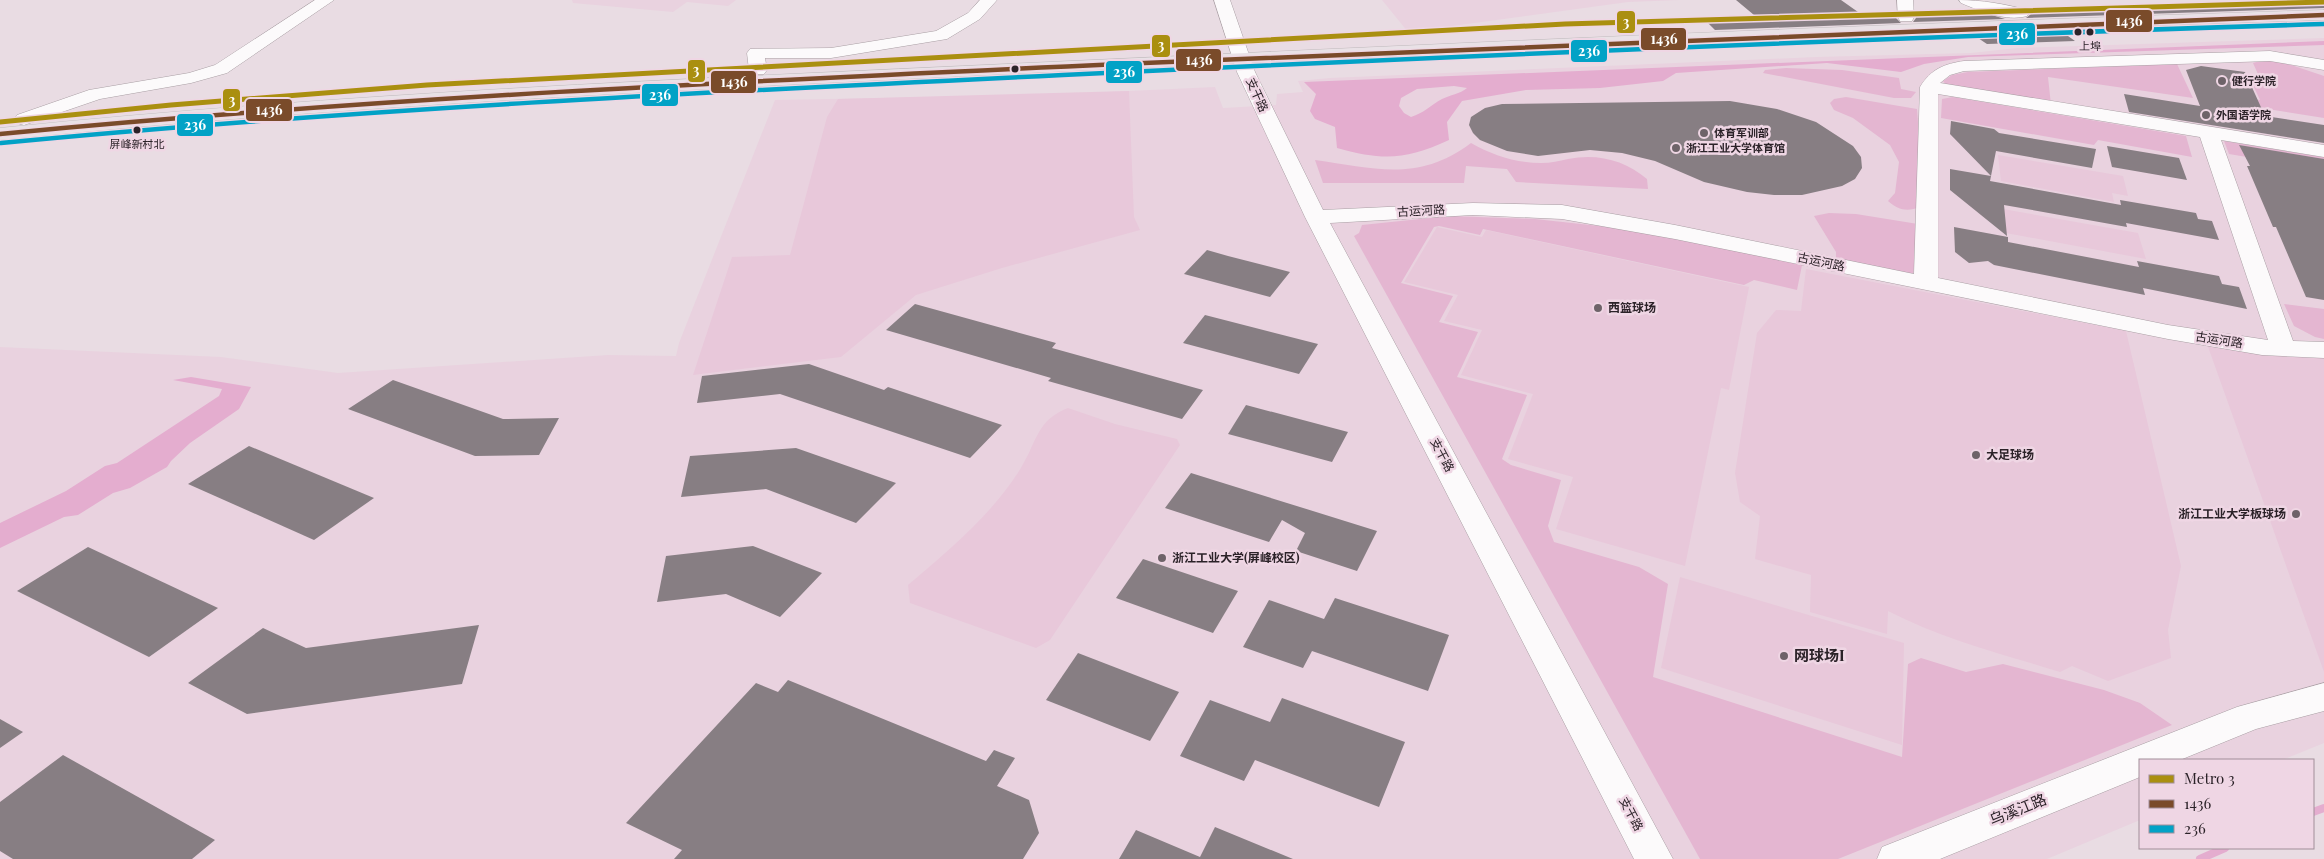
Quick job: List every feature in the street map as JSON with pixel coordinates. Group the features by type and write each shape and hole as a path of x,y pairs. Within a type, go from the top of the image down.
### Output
{"main road":[{"path":"0,134 258,104 487,94 1241,52 1905,8 2021,13 2324,6"},
{"path":"0,122 258,104 512,82 758,70 2324,14"}],"street":[{"path":"24,120 96,94 191,78 221,69 326,0"},
{"path":"758,70 756,54 831,53 941,35 974,16 989,0"},
{"name":"支干路","path":"1222,0 1261,106 1316,217 1654,859"},
{"path":"1967,0 1986,8 2021,13"},
{"path":"1926,284 1929,87 1934,77 1944,70 1964,66 2270,56 2324,66"},
{"path":"1929,87 2324,151"},
{"path":"2208,132 2283,348"},
{"name":"古运河路","path":"1316,217 1474,209 1562,212 1666,230 2168,332 2262,347 2324,350"},
{"name":"乌溪江路","path":"2146,759 2249,717 2324,697"},
{"name":"乌溪江路","path":"1896,859 2139,762"}],"shaded area":[{"path":"572,0 736,0 728,6 687,2 673,12 573,3"},
{"path":"1382,0 1680,0 1628,2 1408,32"},
{"name":"浙江工业大学(屏峰校区)","path":"2324,38 2324,743 2284,759 2139,759 2139,820 2047,859 0,859 0,347 221,357 338,373 608,355 676,356 679,343 775,100 1043,95 1215,87 1223,108 1276,105 1277,94 1303,92 1298,81 1330,78 1816,57 1971,53 2017,48"},
{"path":"2324,41 2324,45 1968,57 1924,64 1901,72 1827,63 1676,73 1663,81 1600,88 1526,90 1462,101 1447,122 1449,140 1420,152 1394,156 1368,155 1337,148 1335,127 1315,119 1310,111 1316,94 1304,82","holes":["1454,86 1467,88 1442,99 1411,117 1404,113 1399,106 1401,98 1417,89"]},
{"path":"2270,58 2324,76 2324,118 2223,102 2219,94 2260,100 2252,83 2262,83 2253,63"},
{"path":"2177,64 2193,98 2048,77 2051,105 1947,86 1943,81 1952,75 1968,72"},
{"path":"1786,68 1842,70 1899,78 1901,89 1916,92 1911,98 1894,98 1763,73 1765,70"},
{"path":"1129,91 1134,217 1140,230 1002,268 916,295 841,357 693,375 732,257 790,255 827,117 838,99"},
{"path":"1846,97 1917,109 1921,164 1920,207 1903,209 1888,201 1895,193 1899,162 1890,145 1853,118 1834,110 1830,103 1834,99"},
{"path":"1953,97 2186,136 2192,157 2098,140 2094,145 1941,118 1942,99"},
{"path":"2224,141 2324,157 2324,170 2229,154"},
{"path":"1471,143 1496,155 1522,162 1545,163 1579,157 1610,160 1638,172 1647,179 1648,189 1516,182 1507,169 1466,166 1464,183 1323,183 1315,160 1376,169 1414,168 1433,164 1452,156"},
{"path":"1998,155 2123,176 2128,196 2112,193 2114,202 2001,181"},
{"path":"2003,209 2138,233 2146,259 2006,233"},
{"path":"1829,213 1856,214 1918,224 1913,276 1836,261 1836,252 1814,216"},
{"path":"1449,216 1535,219 1645,231 1802,265 1797,290 1754,280 1744,285 1483,229 1480,235 1439,226 1434,227 1401,283 1453,296 1439,322 1478,332 1457,377 1527,395 1502,459 1511,465 1561,480 1548,526 1554,542 1639,567 1668,584 1653,677 1902,757 1908,664 1921,658 1966,672 2003,664 2104,690 2140,703 2172,725 1838,859 1700,859 1354,236 1359,233 1362,225"},
{"path":"1437,227 1482,237 1486,230 1749,287 1729,390 1721,388 1685,566 1556,529 1573,477 1508,459 1533,394 1461,375 1482,330 1444,321 1458,295 1404,282"},
{"path":"1806,269 2126,331 2181,566 2168,630 2171,658 2108,681 2072,666 2060,672 1972,645 1930,630 1888,611 1887,634 1810,612 1811,575 1755,559 1760,516 1740,502 1735,473 1757,333 1776,310 1801,311"},
{"path":"2284,304 2324,309 2324,339 2315,337 2294,326"},
{"name":"浙江工业大学板球场","path":"2206,341 2324,356 2324,672"},
{"path":"191,377 251,387 239,409 190,443 167,467 130,488 113,493 78,515 64,517 0,548 0,523 66,491 105,466 117,463 219,396 222,389 173,380"},
{"path":"1068,408 1115,424 1177,439 1180,445 1050,640 1036,648 910,603 908,585 970,530 999,499 1022,466 1044,425 1058,413"},
{"name":"网球场I","path":"1680,577 1904,643 1902,745 1661,668"}],"building":[{"path":"1736,0 1841,0 1858,12 1896,12 1896,18 1901,23 1715,30 1702,17 1754,15"},
{"path":"2324,0 2324,8 2026,18 2031,14 2027,8"},
{"path":"1972,9 2005,19 1913,22 1916,18 1916,11"},
{"path":"2324,22 2324,24 2061,31 2075,41 1987,44 1972,34"},
{"path":"2201,66 2245,72 2265,116 2324,125 2324,143 2129,112 2124,94 2200,106 2186,70"},
{"name":"浙江工业大学体育馆","path":"1730,101 1777,109 1816,122 1853,146 1861,157 1862,168 1855,179 1842,186 1802,195 1774,195 1747,192 1704,182 1655,161 1622,153 1590,150 1538,156 1507,151 1480,140 1473,133 1469,125 1471,117 1485,108 1502,104"},
{"path":"1951,121 1994,129 1999,133 2096,149 2092,168 1996,151 1991,176 1950,134"},
{"path":"2239,145 2324,159 2324,300 2306,297 2276,227 2273,227 2247,166 2250,166"},
{"path":"2107,146 2179,158 2187,180 2112,167"},
{"path":"1950,169 1991,176 1990,181 2121,205 2120,200 2196,213 2198,219 2212,221 2219,240 2126,223 2127,227 2004,205 2007,236 1950,190"},
{"path":"1954,227 2008,237 2008,242 2139,267 2137,261 2219,276 2222,284 2239,287 2247,309 2143,288 2145,295 1994,265 1988,261 1969,263 1955,252"},
{"path":"1207,250 1290,272 1270,297 1184,274"},
{"path":"915,304 1056,343 1052,348 1203,390 1182,419 1048,381 1051,378 886,330"},
{"path":"1205,315 1318,344 1299,374 1183,343"},
{"path":"809,364 884,390 888,387 1002,425 970,458 780,394 697,403 702,376"},
{"path":"393,380 503,419 559,418 539,455 475,456 348,409"},
{"path":"1246,405 1348,432 1332,462 1228,434"},
{"path":"249,446 374,498 314,540 188,484"},
{"path":"796,448 896,483 856,523 766,489 681,497 690,456"},
{"path":"1191,473 1377,531 1357,571 1296,551 1305,533 1282,520 1269,542 1165,508"},
{"path":"753,546 822,573 780,617 726,594 657,602 666,556"},
{"path":"88,547 218,608 149,657 17,591"},
{"path":"1143,559 1238,591 1213,633 1116,598"},
{"path":"1335,598 1449,635 1428,691 1312,651 1303,668 1243,647 1269,600 1324,619"},
{"path":"479,625 462,684 247,714 188,683 263,628 306,648"},
{"path":"1078,653 1179,692 1150,741 1046,700"},
{"path":"788,680 986,761 994,750 1015,758 997,786 1029,800 1039,833 1023,859 674,859 682,850 626,823 756,683 778,692"},
{"path":"1282,698 1405,742 1379,807 1255,760 1244,781 1180,756 1210,700 1270,722"},
{"path":"0,719 23,732 0,748"},
{"path":"63,755 215,840 192,859 13,859 0,851 0,802"},
{"path":"1215,827 1293,859 1119,859 1136,830 1200,857"}],"waterway":[{"path":"2314,812 2324,808"},
{"path":"2200,859 2223,849"}],"metro line":[{"name":"3","path":"0,122 171,105 427,85 1565,24 2324,2"}],"transit line":[{"name":"1436","path":"0,134 257,111 641,87 1675,39 2324,15"},
{"name":"236","path":"1,143 257,120 642,96 1676,47 2324,24"}],"place":[{"name":"上埠","path":"2090,32"},
{"name":"健行学院","path":"2222,81"},
{"name":"外国语学院","path":"2206,115"},
{"name":"屏峰新村北","path":"137,130"},
{"name":"体育军训部","path":"1704,133"},
{"name":"浙江工业大学体育馆","path":"1676,148"},
{"name":"西篮球场","path":"1598,308"},
{"name":"大足球场","path":"1976,455"},
{"name":"浙江工业大学板球场","path":"2296,514"},
{"name":"浙江工业大学(屏峰校区)","path":"1162,558"},
{"name":"网球场I","path":"1784,656"}]}
